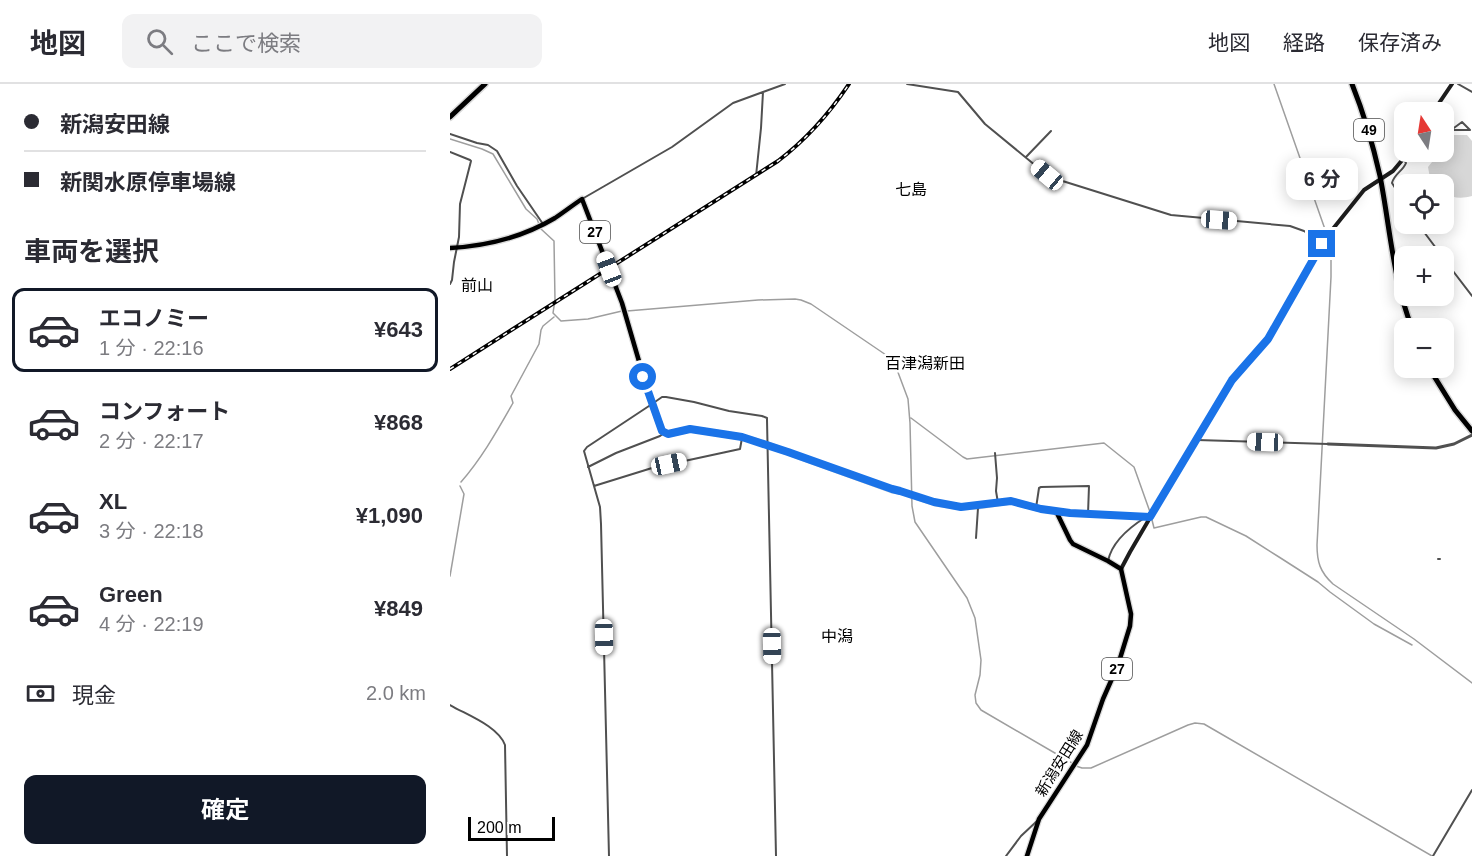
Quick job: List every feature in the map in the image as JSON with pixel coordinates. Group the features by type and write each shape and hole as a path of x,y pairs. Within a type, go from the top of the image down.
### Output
{"highway":[{"path":"450,117 485,84"},
{"name":"49","path":"1352,84 1368,130 1380,178 1396,273 1409,318"},
{"path":"1435,378 1472,433"}],"main road":[{"path":"1440,102 1452,84"},
{"path":"664,433 690,429 742,437 921,499 961,507 1011,501 1056,511 1073,544 1121,569 1148,517 1197,440 1220,398 1234,377 1268,339 1323,243 1364,190 1393,171 1402,162"},
{"name":"27","path":"450,248 494,243 543,224 582,199 625,311 652,404 664,433"},
{"name":"新潟安田線","path":"1027,856 1039,819 1075,766 1091,737 1103,699 1118,665 1130,626 1131,607 1121,569"}],"street":[{"path":"582,199 672,147 729,106 785,84"},
{"path":"907,84 958,92 985,124 1053,178 1171,215 1290,226 1304,231 1323,243"},
{"path":"1458,84 1472,92"},
{"path":"756,176 763,92"},
{"path":"1462,122 1470,130 1461,130 1451,130 1462,122"},
{"path":"1026,157 1051,131"},
{"path":"450,134 488,145 497,151 543,224"},
{"path":"450,152 471,161 460,204 459,237 450,284"},
{"path":"1396,174 1405,166 1405,162"},
{"path":"1454,272 1472,296"},
{"path":"609,856 600,507 584,451 662,397 666,397 765,417 767,420 776,856"},
{"path":"588,467 664,433"},
{"path":"1197,440 1440,448 1464,440 1472,433"},
{"path":"594,486 652,468 740,449 742,437"},
{"path":"995,454 998,503"},
{"path":"1036,508 1041,487 1089,486 1088,513"},
{"path":"976,538 978,506"},
{"path":"1056,511 1148,517"},
{"path":"1108,561 1110,551 1117,541 1137,522 1148,517"},
{"path":"450,705 502,737 505,745 507,856"},
{"path":"1433,856 1472,790"},
{"path":"1006,856 1021,836 1039,819"}],"shaded area":[{"path":"1454,135 1467,135 1472,141 1472,196 1454,197 1454,174 1429,174 1428,167 1432,162 1454,162"}],"waterway":[{"path":"1274,84 1327,235"},
{"path":"450,139 493,154 526,209 537,219 541,229 554,241 555,300 553,313 561,321 588,319 622,311"},
{"path":"1328,240 1331,277 1317,545 1320,566 1333,584 1414,639 1472,683"},
{"path":"627,311 758,300 801,300 811,304 889,357 896,367 908,399 912,506 915,522 967,598 975,618 981,660 975,695 976,703 981,710 1072,763"},
{"path":"461,482 482,454 513,403 511,396 539,344 541,330 554,317"},
{"path":"911,418 967,459 1104,443 1134,467 1150,512"},
{"path":"450,576 464,494 460,486"},
{"path":"1152,520 1154,528 1206,517 1246,536 1318,582 1374,624 1412,645"},
{"path":"1076,766 1091,768 1188,725 1204,724 1432,856"}],"railway":[{"path":"450,369 778,161 817,126 849,84"}],"district":[{"name":"七島","path":"911,189"},
{"name":"前山","path":"477,285"},
{"name":"百津潟新田","path":"925,363"},
{"name":"中潟","path":"837,636"}],"route":[{"path":"643,377 664,433 690,429 742,437 921,499 955,506 970,507 1011,501 1041,509 1070,513 1150,517 1220,398 1232,380 1268,339 1322,244"}]}
